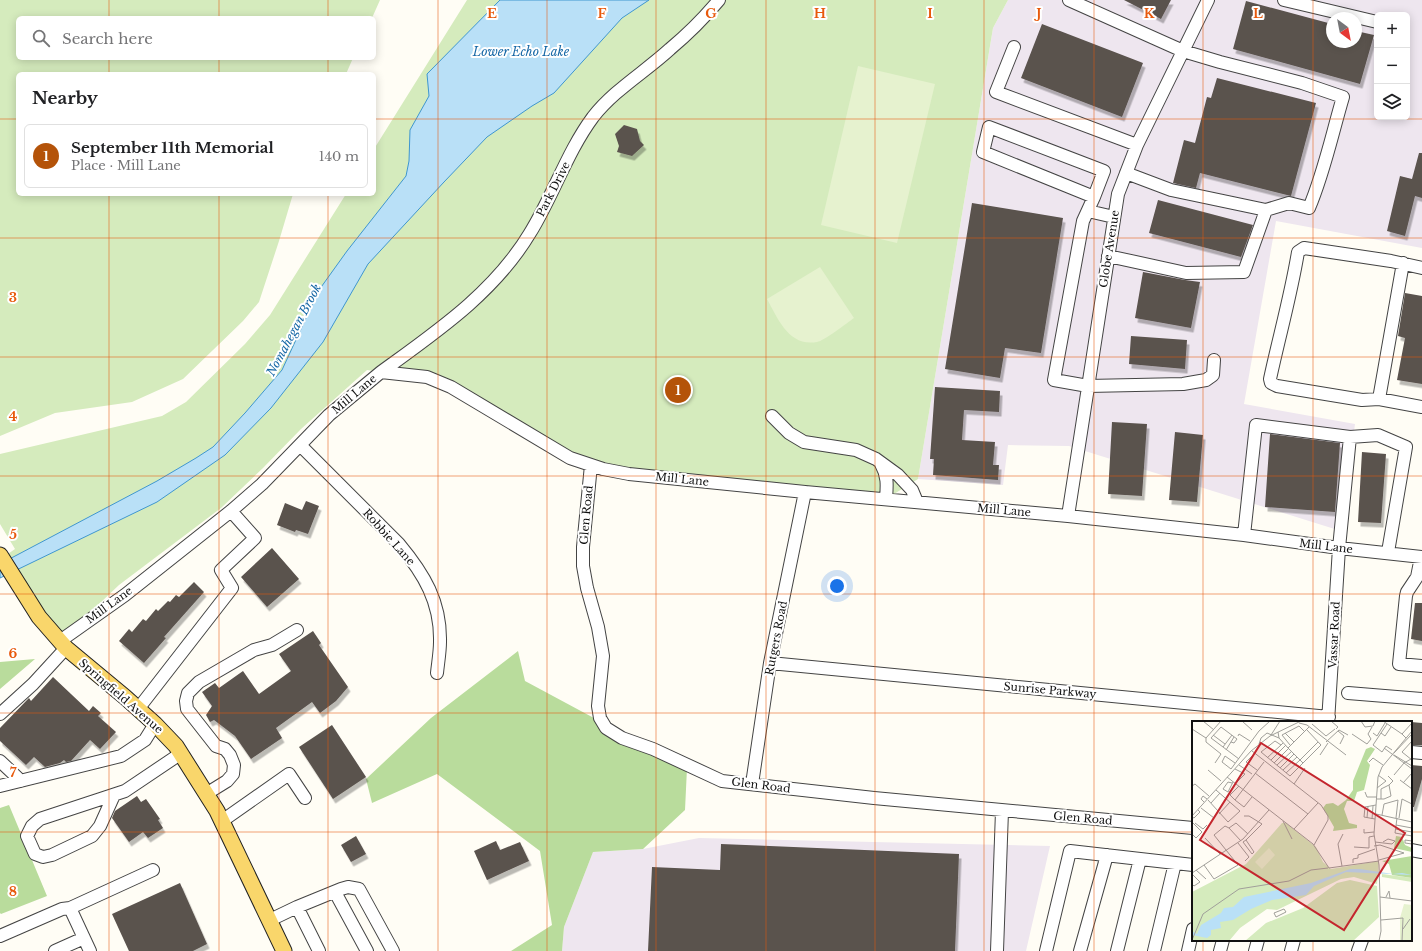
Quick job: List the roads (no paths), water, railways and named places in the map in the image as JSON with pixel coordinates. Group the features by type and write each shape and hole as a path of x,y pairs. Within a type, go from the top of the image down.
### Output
{"main road":[{"name":"Springfield Avenue","path":"1,557 39,617 63,644 138,708 176,746 222,821 284,951"}],"street":[{"name":"Park Drive","path":"381,372 439,330 472,302 501,274 531,232 581,134 594,116 608,100 670,50 701,21 719,0"},
{"path":"1069,0 1183,51 1302,83 1343,97 1318,186 1309,208 1289,203 1266,210 1171,190 1126,173"},
{"name":"Globe Avenue","path":"1068,516 1118,194 1138,145 1208,0"},
{"path":"1284,0 1374,21"},
{"path":"1014,47 996,92 1138,145"},
{"path":"1094,197 982,152 989,127 1104,171 1094,197 1083,221 1054,380 1088,386 1183,384 1206,380 1213,375 1214,360"},
{"path":"1108,256 1186,273 1244,272 1266,210"},
{"path":"1088,211 1114,217"},
{"path":"1422,268 1403,263 1304,248 1298,252 1291,292 1282,323 1270,379 1271,383 1277,386 1362,400 1379,399 1422,407"},
{"path":"1379,399 1403,263"},
{"name":"Mill Lane","path":"0,714 33,684 63,644 231,512 262,484 329,415 381,372 427,377 451,386 570,458 603,469 629,474 1068,516 1244,535 1421,557"},
{"path":"772,416 789,433 804,442 856,450 876,459 898,475 912,490 917,502"},
{"path":"1244,535 1256,425 1350,436 1378,435 1406,447 1388,552"},
{"name":"Vassar Road","path":"1329,720 1339,548 1350,436"},
{"name":"Robbie Lane","path":"300,445 399,544 414,562 425,580 434,597 439,618 440,642 437,673"},
{"path":"882,464 886,472 887,479 886,499"},
{"name":"Glen Road","path":"591,465 583,547 583,566 587,588 598,627 603,656 598,706 600,718 606,728 622,738 653,749 722,781 1002,811 1192,828"},
{"name":"Rutgers Road","path":"752,784 770,663 805,492"},
{"path":"138,708 232,588 221,570 255,538 231,512"},
{"path":"1421,557 1417,584 1407,592 1406,596 1399,664 1422,666"},
{"path":"206,794 227,781 233,774 234,765 230,755 225,749 216,746 187,710 186,701 188,693 199,682 254,650 272,645 297,630"},
{"name":"Sunrise Parkway","path":"770,663 1329,720"},
{"path":"1348,693 1422,699"},
{"path":"0,786 121,756 146,740 155,724"},
{"path":"1412,752 1422,753"},
{"path":"114,795 100,826 92,836 52,855 43,857 35,854 27,836 32,826 40,819 114,795 133,786 180,754"},
{"path":"0,761 21,781"},
{"path":"222,821 289,774 305,798"},
{"path":"997,951 1002,811"},
{"path":"1046,951 1070,851 1192,865"},
{"path":"1080,951 1107,856"},
{"path":"1117,951 1140,859"},
{"path":"1154,951 1176,863"},
{"path":"0,936 62,909 70,908 153,870"},
{"path":"270,920 297,907 348,887 359,889 394,951"},
{"path":"335,892 368,951"},
{"path":"297,907 319,951"},
{"path":"70,908 90,951"},
{"path":"1188,951 1192,933"},
{"path":"55,951 84,938"},
{"path":"1220,951 1223,941"},
{"path":"1255,951 1258,941"},
{"path":"1291,951 1294,941"},
{"path":"1358,951 1362,941"}],"water":[{"name":"Lower Echo Lake","path":"500,0 649,0 622,18 554,93 532,106 487,137 444,182 368,264 323,342 271,408 225,455 157,502 0,578 0,564 157,481 196,458 213,447 245,413 282,370 319,290 347,251 406,176 409,161 410,130 429,96 427,74"}],"place":[{"name":"September 11th Memorial","path":"678,390"}],"water label":[{"name":"Nomahegan Brook","path":"294,330"}]}
